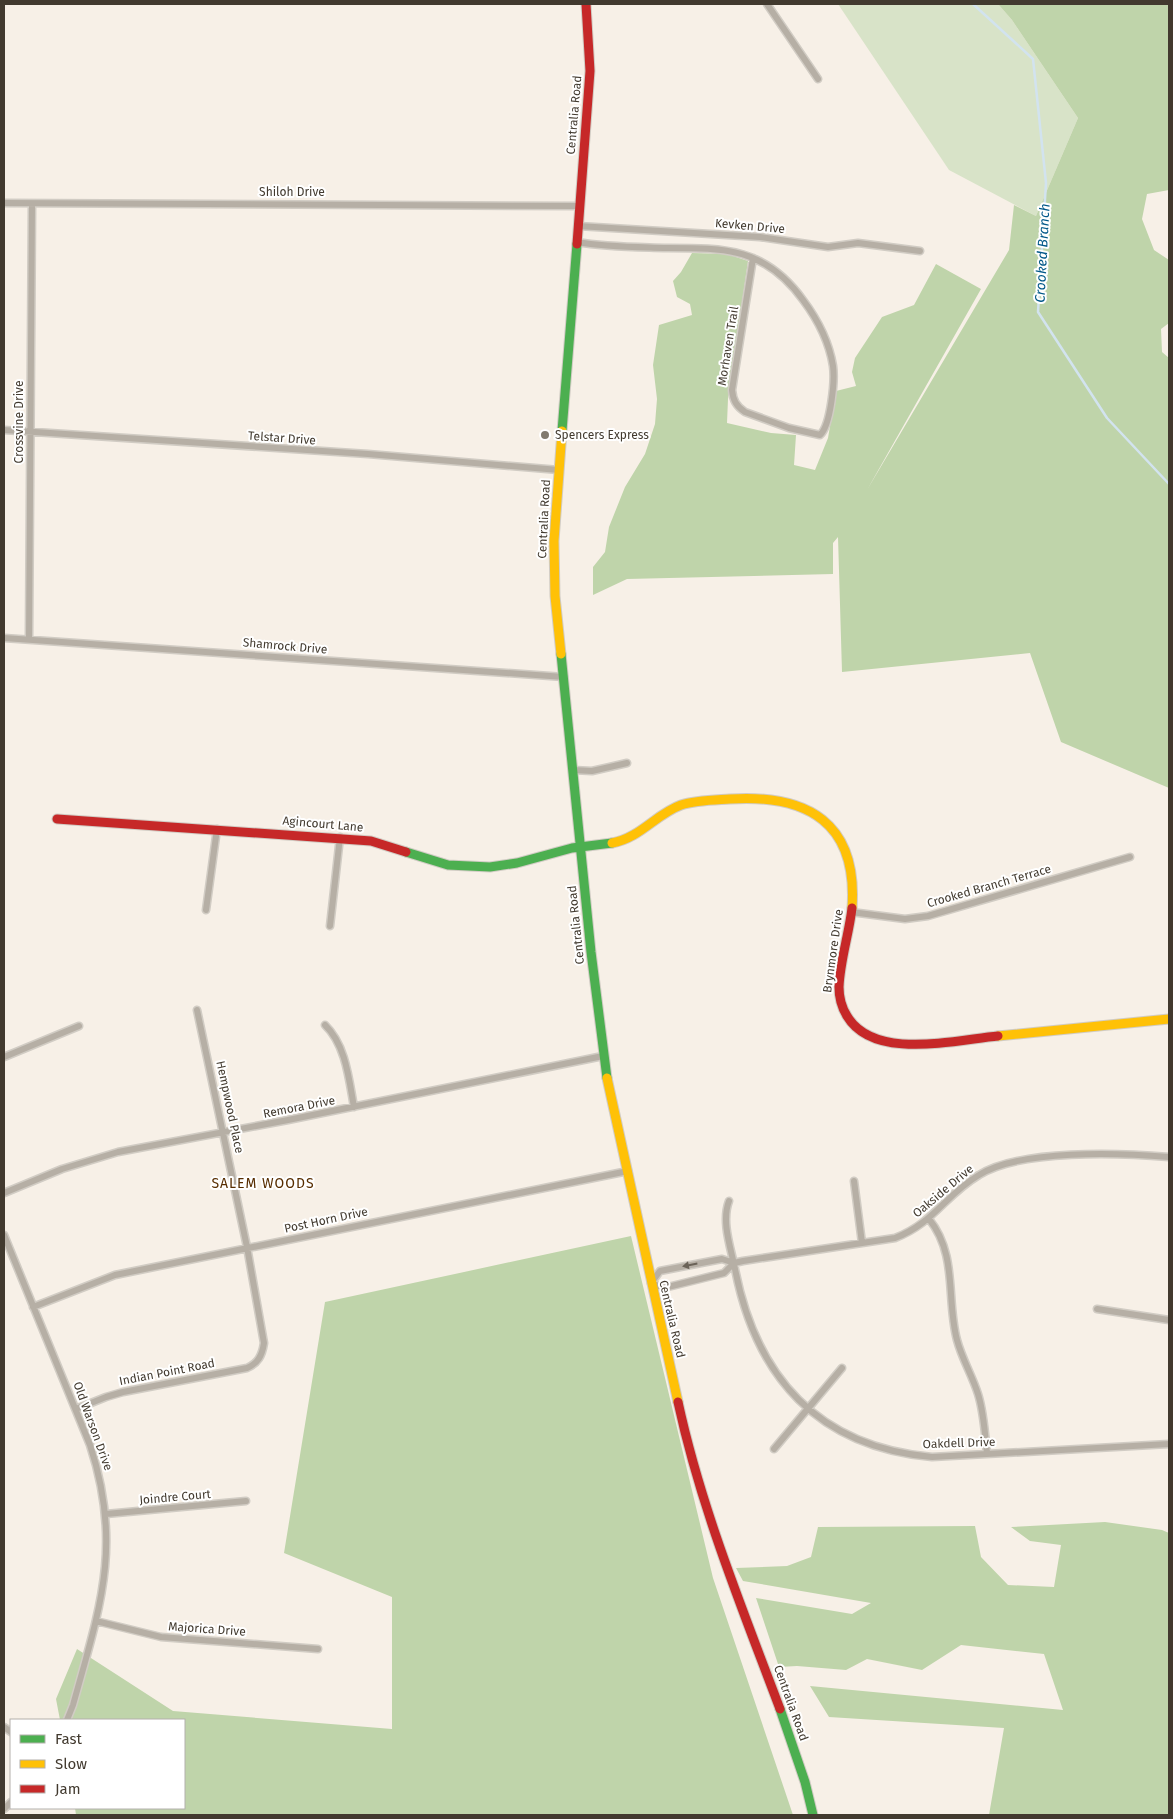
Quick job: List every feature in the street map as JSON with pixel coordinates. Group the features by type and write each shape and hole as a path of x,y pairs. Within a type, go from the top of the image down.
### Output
{"main road":[{"name":"Centralia Road","path":"586,4 589,25 590,71 559,470 554,560 573,770 603,1056 651,1282 695,1475 738,1600 790,1737 805,1782 813,1815"},
{"name":"Brynmore Drive","path":"581,846 627,839 668,810 687,803 750,798 790,802 807,808 823,818 839,838 848,859 852,880 852,912 839,987 839,999 850,1021 874,1040 901,1044 1169,1019"},
{"name":"Agincourt Lane","path":"57,819 340,838 390,845 439,863 472,867 508,865 581,846"}],"street":[{"path":"766,4 818,79"},
{"name":"Shiloh Drive","path":"4,204 579,206"},
{"name":"Crossvine Drive","path":"29,640 32,204"},
{"name":"Kevken Drive","path":"578,226 760,237 828,247 858,243 920,251"},
{"name":"Morhaven Trail","path":"577,242 620,247 715,248 753,258 788,281 812,312 827,342 831,357 834,385 825,426 820,435 789,428 745,412 739,408 733,397 732,390 753,258"},
{"name":"Telstar Drive","path":"4,430 368,454 559,470"},
{"name":"Shamrock Drive","path":"4,638 564,677"},
{"path":"573,770 592,771 627,763"},
{"path":"206,910 217,829"},
{"path":"330,926 340,838"},
{"name":"Crooked Branch Terrace","path":"852,912 905,919 928,916 1130,858"},
{"name":"Hempwood Place","path":"198,1010 247,1247 264,1344 260,1356"},
{"path":"325,1025 339,1044 349,1079 354,1107"},
{"path":"4,1057 80,1026"},
{"name":"Remora Drive","path":"4,1193 90,1160 118,1152 354,1107 603,1056"},
{"name":"Oakside Drive","path":"734,1264 724,1273 664,1288 651,1282 660,1271 722,1259 734,1264 895,1238 917,1228 969,1181 997,1165 1034,1159 1100,1155 1169,1157"},
{"name":"Post Horn Drive","path":"33,1307 114,1275 628,1171"},
{"path":"854,1181 862,1243"},
{"name":"Oakdell Drive","path":"729,1201 726,1220 734,1264 750,1326 757,1344 776,1374 808,1408 837,1429 859,1440 893,1452 932,1457 1169,1444"},
{"path":"929,1219 941,1235 948,1258 953,1322 963,1358 979,1396 987,1454"},
{"name":"Old Warson Drive","path":"4,1235 76,1409 98,1468 106,1514 107,1565 96,1621 67,1719"},
{"path":"1097,1308 1169,1320"},
{"name":"Indian Point Road","path":"76,1409 123,1392 246,1368 260,1356"},
{"path":"774,1449 842,1368"},
{"name":"Joindre Court","path":"106,1514 246,1501"},
{"name":"Majorica Drive","path":"96,1621 161,1636 318,1649"}],"green space":[{"path":"838,4 998,4 1012,20 1078,118 1036,216 949,170"},
{"path":"998,4 1169,4 1169,190 1147,194 1142,219 1154,250 1169,260 1169,323 1161,329 1162,352 1169,358 1169,788 1061,742 1030,653 842,672 838,537 833,543 833,574 627,579 593,595 593,567 605,552 609,527 625,487 645,454 655,424 657,399 653,365 659,325 692,315 690,304 677,297 673,281 681,272 692,253 727,254 748,261 728,399 727,423 771,433 796,435 794,465 815,470 828,438 836,391 856,386 852,372 855,358 882,317 914,305 936,264 981,289 867,490 1009,250 1014,205 1036,216 1078,118 1012,20"},
{"path":"631,1236 713,1578 793,1815 76,1815 75,1809 185,1809 185,1719 60,1719 56,1699 77,1649 173,1711 392,1729 392,1597 284,1553 325,1302"},
{"path":"1105,1522 1162,1530 1169,1533 1169,1815 989,1815 1004,1728 829,1717 810,1686 1063,1710 1044,1654 961,1645 922,1670 867,1659 846,1670 797,1666 779,1667 756,1598 852,1614 871,1603 743,1581 736,1568 787,1566 811,1557 818,1527 975,1526 981,1557 1008,1585 1054,1587 1061,1545 1030,1541 1011,1527"}],"waterway":[{"name":"Crooked Branch","path":"973,4 1033,59 1046,183 1038,312 1107,418 1169,484"}],"traffic: fast":[{"path":"562,431 577,244"},
{"path":"561,654 591,952 607,1078"},
{"path":"406,852 448,865 490,867 517,863 572,848 612,843"},
{"path":"780,1709 805,1782 813,1815"}],"traffic: slow":[{"path":"561,654 555,596 554,541 562,431"},
{"path":"612,843 631,836 672,809 687,803 730,799 758,799 783,802 804,809 822,820 837,835 846,854 852,879 852,908"},
{"path":"998,1036 1169,1019"},
{"path":"607,1078 678,1402"}],"traffic: jam":[{"path":"577,244 590,71 586,4"},
{"path":"57,819 371,841 406,852"},
{"path":"852,908 841,967 839,991 845,1013 859,1030 876,1039 895,1043 916,1044 998,1036"},
{"path":"678,1402 687,1441 710,1519 780,1709"}],"place":[{"name":"Spencers Express","path":"545,435"}],"district":[{"name":"SALEM WOODS","path":"263,1183"}]}
